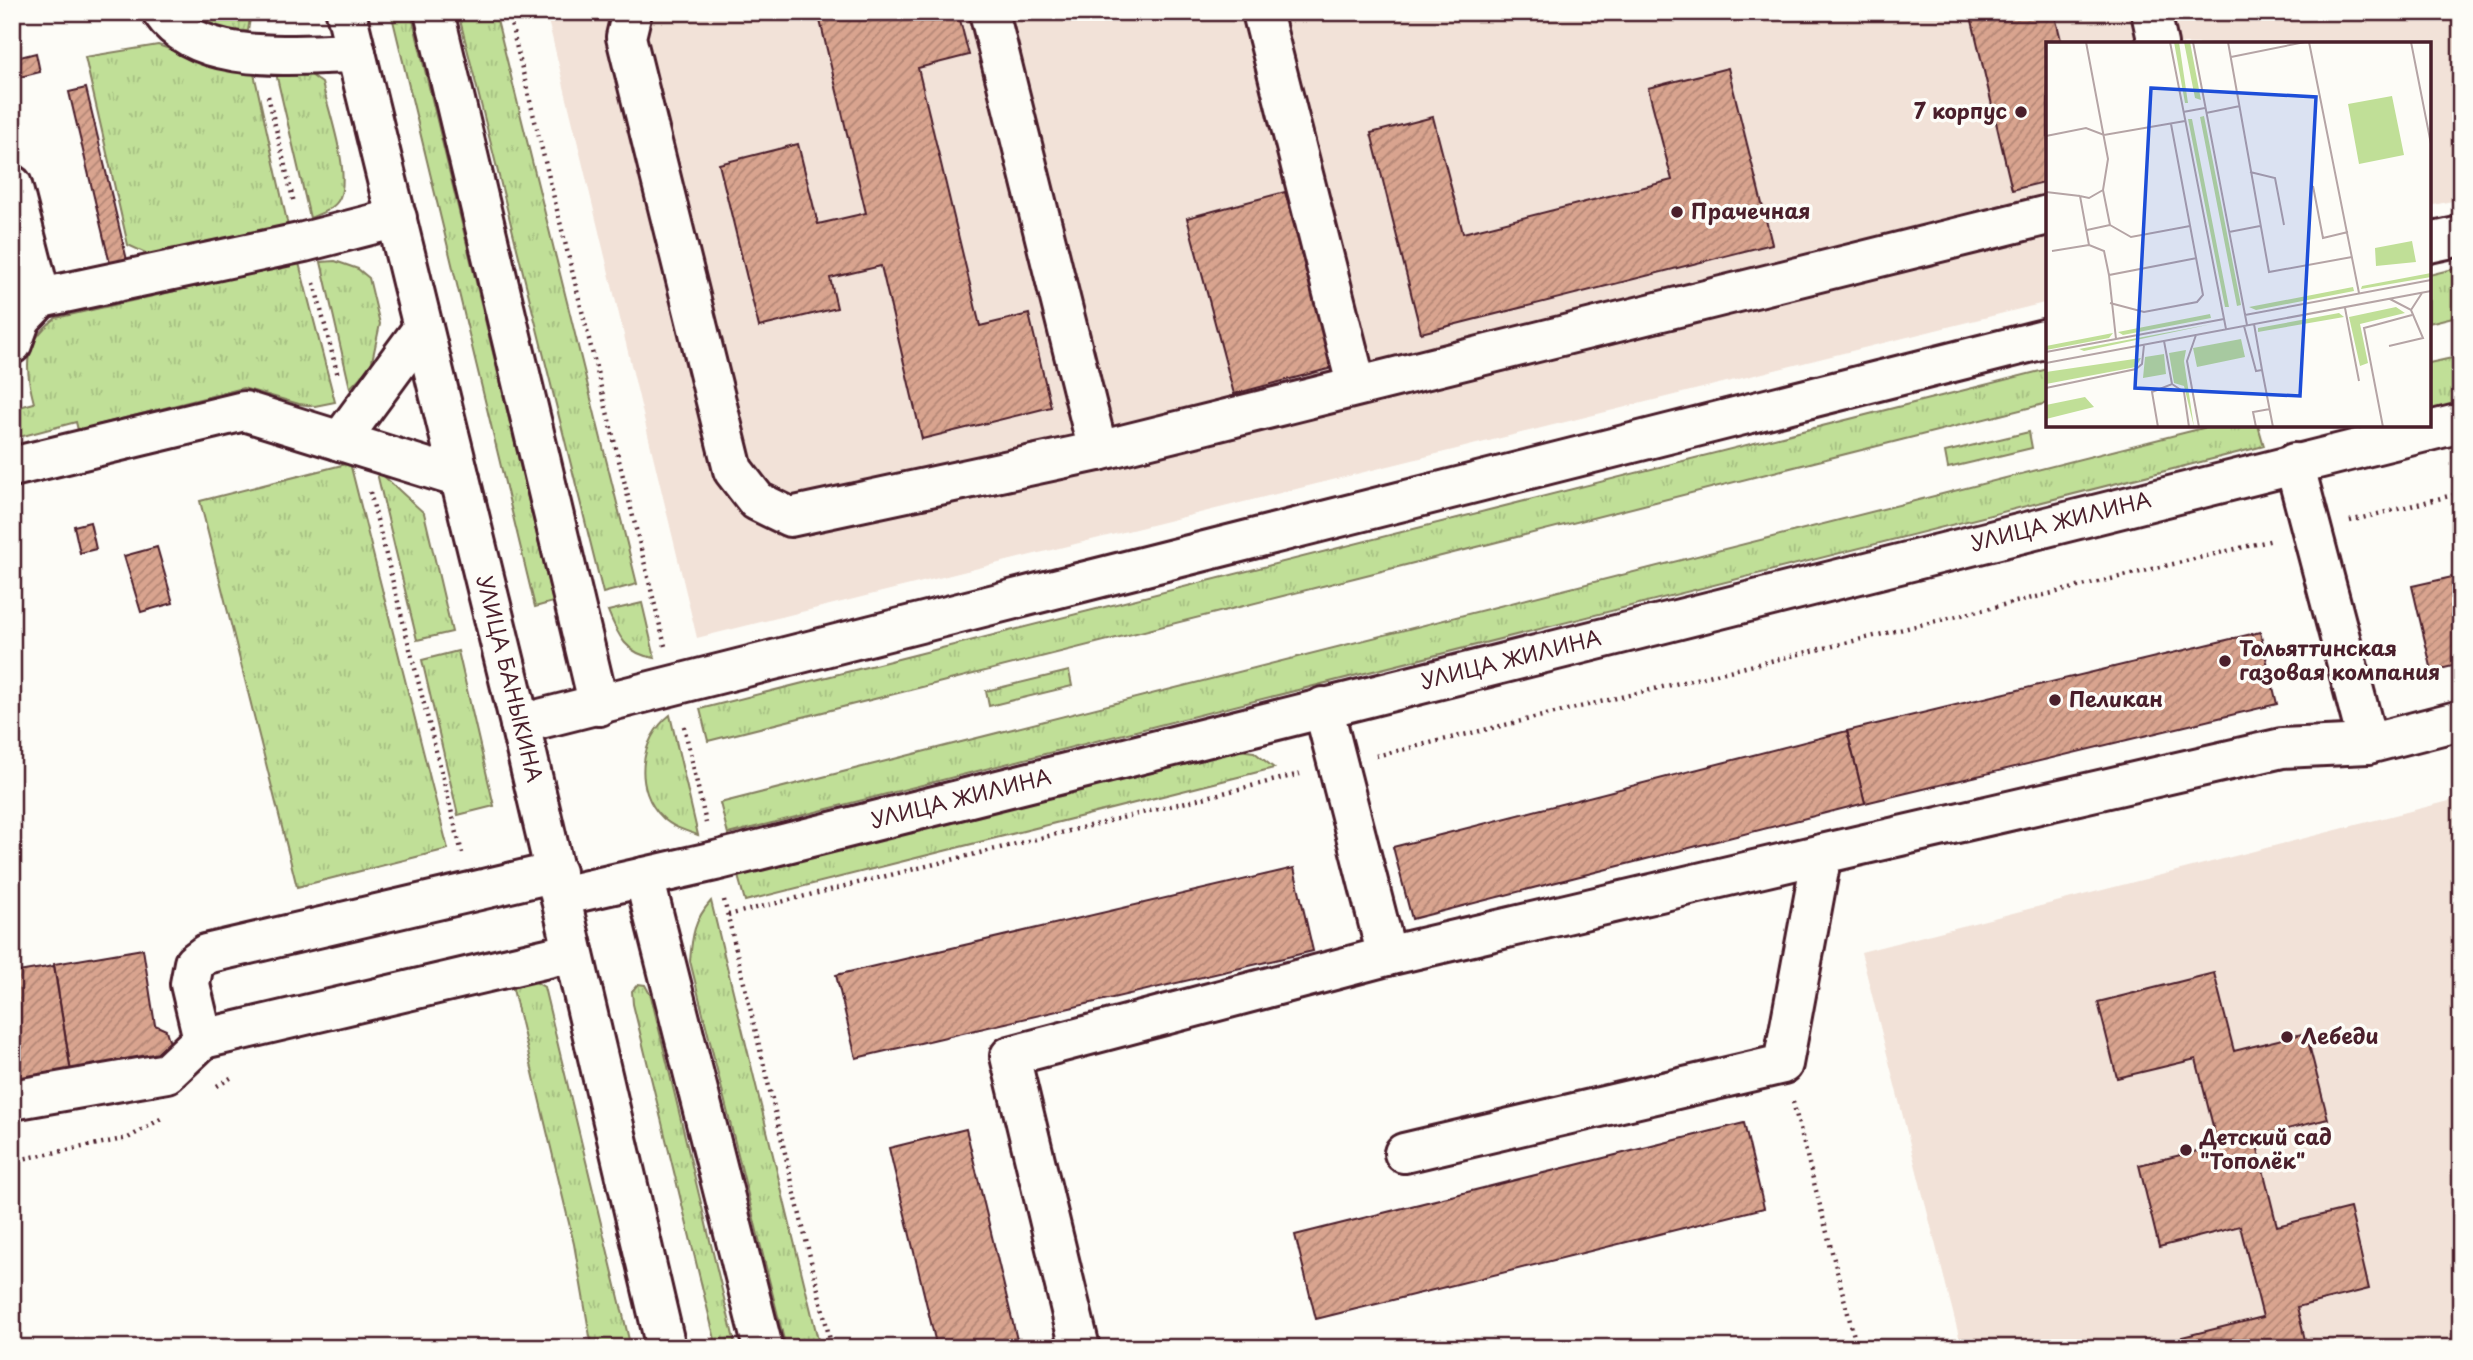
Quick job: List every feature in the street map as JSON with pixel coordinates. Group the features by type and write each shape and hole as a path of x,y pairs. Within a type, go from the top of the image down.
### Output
{"main road":[{"path":"162,12 170,24 195,42 257,55 356,53"},
{"name":"УЛИЦА БАНЫКИНА","path":"346,12 520,724 666,1348"},
{"path":"434,12 599,706"},
{"path":"632,12 626,37 733,470 757,501 790,517 1098,451 1356,384 2046,215"},
{"path":"989,12 1098,451"},
{"path":"1262,12 1356,384"},
{"path":"2151,12 2158,42"},
{"path":"12,185 41,298"},
{"path":"12,344 20,318 41,298 304,242 397,218"},
{"path":"2431,243 2461,236"},
{"path":"351,438 423,328"},
{"path":"520,724 2046,339"},
{"path":"12,467 244,411 351,438 460,478"},
{"name":"УЛИЦА ЖИЛИНА","path":"2431,427 2461,423"},
{"name":"УЛИЦА ЖИЛИНА","path":"203,1039 190,984 194,963 206,954 476,891 644,877 715,861 2294,463 2331,440 2430,427"},
{"path":"2294,463 2368,744"},
{"path":"1323,707 1387,956"},
{"path":"1080,1348 1010,1056 1387,956 1822,854 2282,748 2368,744 2461,720"},
{"path":"1404,1153 1783,1064 1822,854"},
{"path":"644,877 763,1348"},
{"path":"12,1100 167,1073 203,1039 573,953"}],"path":[{"path":"508,12 675,686 832,1348"},
{"path":"257,55 351,438 458,842 476,891"},
{"path":"728,915 2461,493"},
{"path":"1783,1064 1857,1348"},
{"path":"209,1090 244,1070"},
{"path":"12,1161 128,1138 174,1111"}],"shaded area":[{"path":"546,12 2461,12 2461,199 2431,206 2431,42 2046,42 2046,302 697,638"},
{"name":"Детский сад \"Тополёк\"","path":"2461,798 2461,1348 1962,1348 1861,952"}],"green space":[{"path":"184,12 251,12 248,31 205,26"},
{"path":"391,12 411,12 553,602 535,607"},
{"path":"458,12 495,12 637,584 603,593"},
{"path":"158,45 204,61 253,69 288,226 150,255 128,245 85,57"},
{"path":"275,69 311,75 322,83 338,144 343,177 342,191 332,207 310,218"},
{"path":"335,261 358,269 369,278 380,324 371,366 350,388 321,262"},
{"path":"299,263 335,402 315,406 299,404 243,388 78,430 76,422 12,439 12,409 34,403 28,366 32,346 45,327 56,318"},
{"path":"2461,267 2461,315 2431,322 2431,274"},
{"path":"2461,356 2461,403 2431,410 2431,363"},
{"path":"2046,370 2046,404 708,741 700,709"},
{"path":"2207,427 2259,427 2264,446 728,834 720,803"},
{"path":"2029,432 2032,448 1948,468 1945,452"},
{"path":"350,463 448,849 297,887 200,501"},
{"path":"376,469 424,513 452,632 417,640"},
{"path":"642,603 655,658 637,653 625,643 608,611"},
{"path":"458,651 494,806 458,815 422,660"},
{"path":"1069,671 1072,686 989,706 986,691"},
{"path":"670,715 698,835 663,818 653,807 647,793 644,779 646,751 660,725"},
{"path":"1238,750 1254,752 1274,768 745,901 738,876"},
{"path":"711,901 820,1348 786,1348 690,961 695,929"},
{"path":"532,980 544,987 631,1348 592,1348 574,1244 512,985"},
{"path":"638,984 645,985 651,996 736,1348 717,1348 633,1004 632,991"}],"building":[{"path":"818,12 958,12 969,55 918,68 980,326 1029,314 1051,407 922,439 881,266 830,278 837,308 759,327 719,164 798,144 818,224 866,213"},
{"name":"7 корпус","path":"1970,12 2054,12 2062,42 2046,42 2046,182 2012,190"},
{"path":"36,53 40,72 12,79 12,59"},
{"path":"1728,68 1772,244 1421,333 1371,133 1433,117 1463,233 1672,180 1648,88"},
{"path":"86,88 127,260 110,264 69,92"},
{"path":"1285,192 1332,368 1234,394 1187,218"},
{"path":"90,522 96,549 80,553 74,526"},
{"path":"157,547 173,603 141,612 124,556"},
{"path":"2461,575 2461,664 2432,671 2412,586"},
{"path":"2260,632 2277,704 1865,803 1847,731"},
{"path":"1847,731 1865,803 1412,919 1393,847"},
{"path":"1294,868 1313,951 856,1058 836,975"},
{"path":"143,949 155,1025 166,1030 172,1050 73,1085 54,964"},
{"path":"54,966 73,1085 12,1095 12,973"},
{"path":"2214,973 2234,1051 2306,1033 2328,1119 2255,1137 2277,1226 2350,1208 2369,1289 2297,1307 2307,1348 2184,1348 2182,1337 2263,1317 2240,1226 2159,1247 2139,1165 2218,1146 2196,1059 2117,1078 2098,1002"},
{"path":"1744,1123 1764,1208 1316,1319 1295,1235"},
{"path":"966,1129 1019,1348 937,1348 889,1148"}],"place":[{"name":"7 корпус","path":"2021,112"},
{"name":"Прачечная","path":"1677,212"},
{"name":"Тольяттинская газовая компания","path":"2225,661"},
{"name":"Пеликан","path":"2055,700"},
{"name":"Лебеди","path":"2287,1037"},
{"name":"Детский сад \"Тополёк\"","path":"2186,1150"}]}
